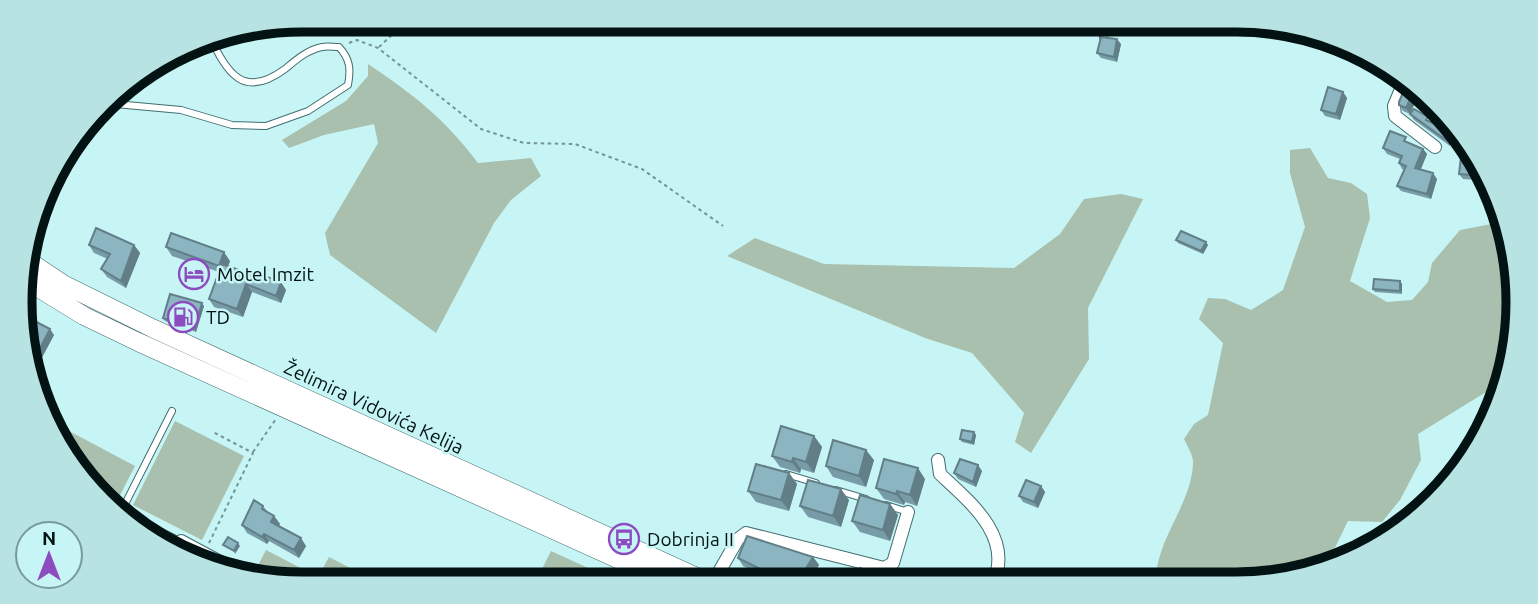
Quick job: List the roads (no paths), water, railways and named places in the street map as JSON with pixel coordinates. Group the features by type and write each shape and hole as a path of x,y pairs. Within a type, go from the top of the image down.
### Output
{"main road":[{"name":"Želimira Vidovića Kelija","path":"34,265 63,284 143,324 686,572"},
{"name":"Želimira Vidovića Kelija","path":"32,284 84,316 138,342 646,572"}],"street":[{"path":"1402,88 1394,106 1395,117 1435,147"},
{"path":"938,460 940,474 964,496 994,532 999,563 996,572"},
{"path":"719,572 738,539 746,533 884,568 893,563 908,512"},
{"path":"190,549 208,555"}],"lane":[{"path":"1103,37 1105,32"},
{"path":"118,104 181,110 233,125 266,126 308,111 348,85 351,71 347,57 339,47 323,47 304,54 268,80 254,84 241,81 218,55 214,46"},
{"path":"124,505 172,411"},
{"path":"775,471 868,499"},
{"path":"881,504 908,512"}],"place":[{"name":"Motel Imzit","path":"194,274"},
{"name":"TD","path":"183,317"},
{"name":"Dobrinja II","path":"624,539"}]}
